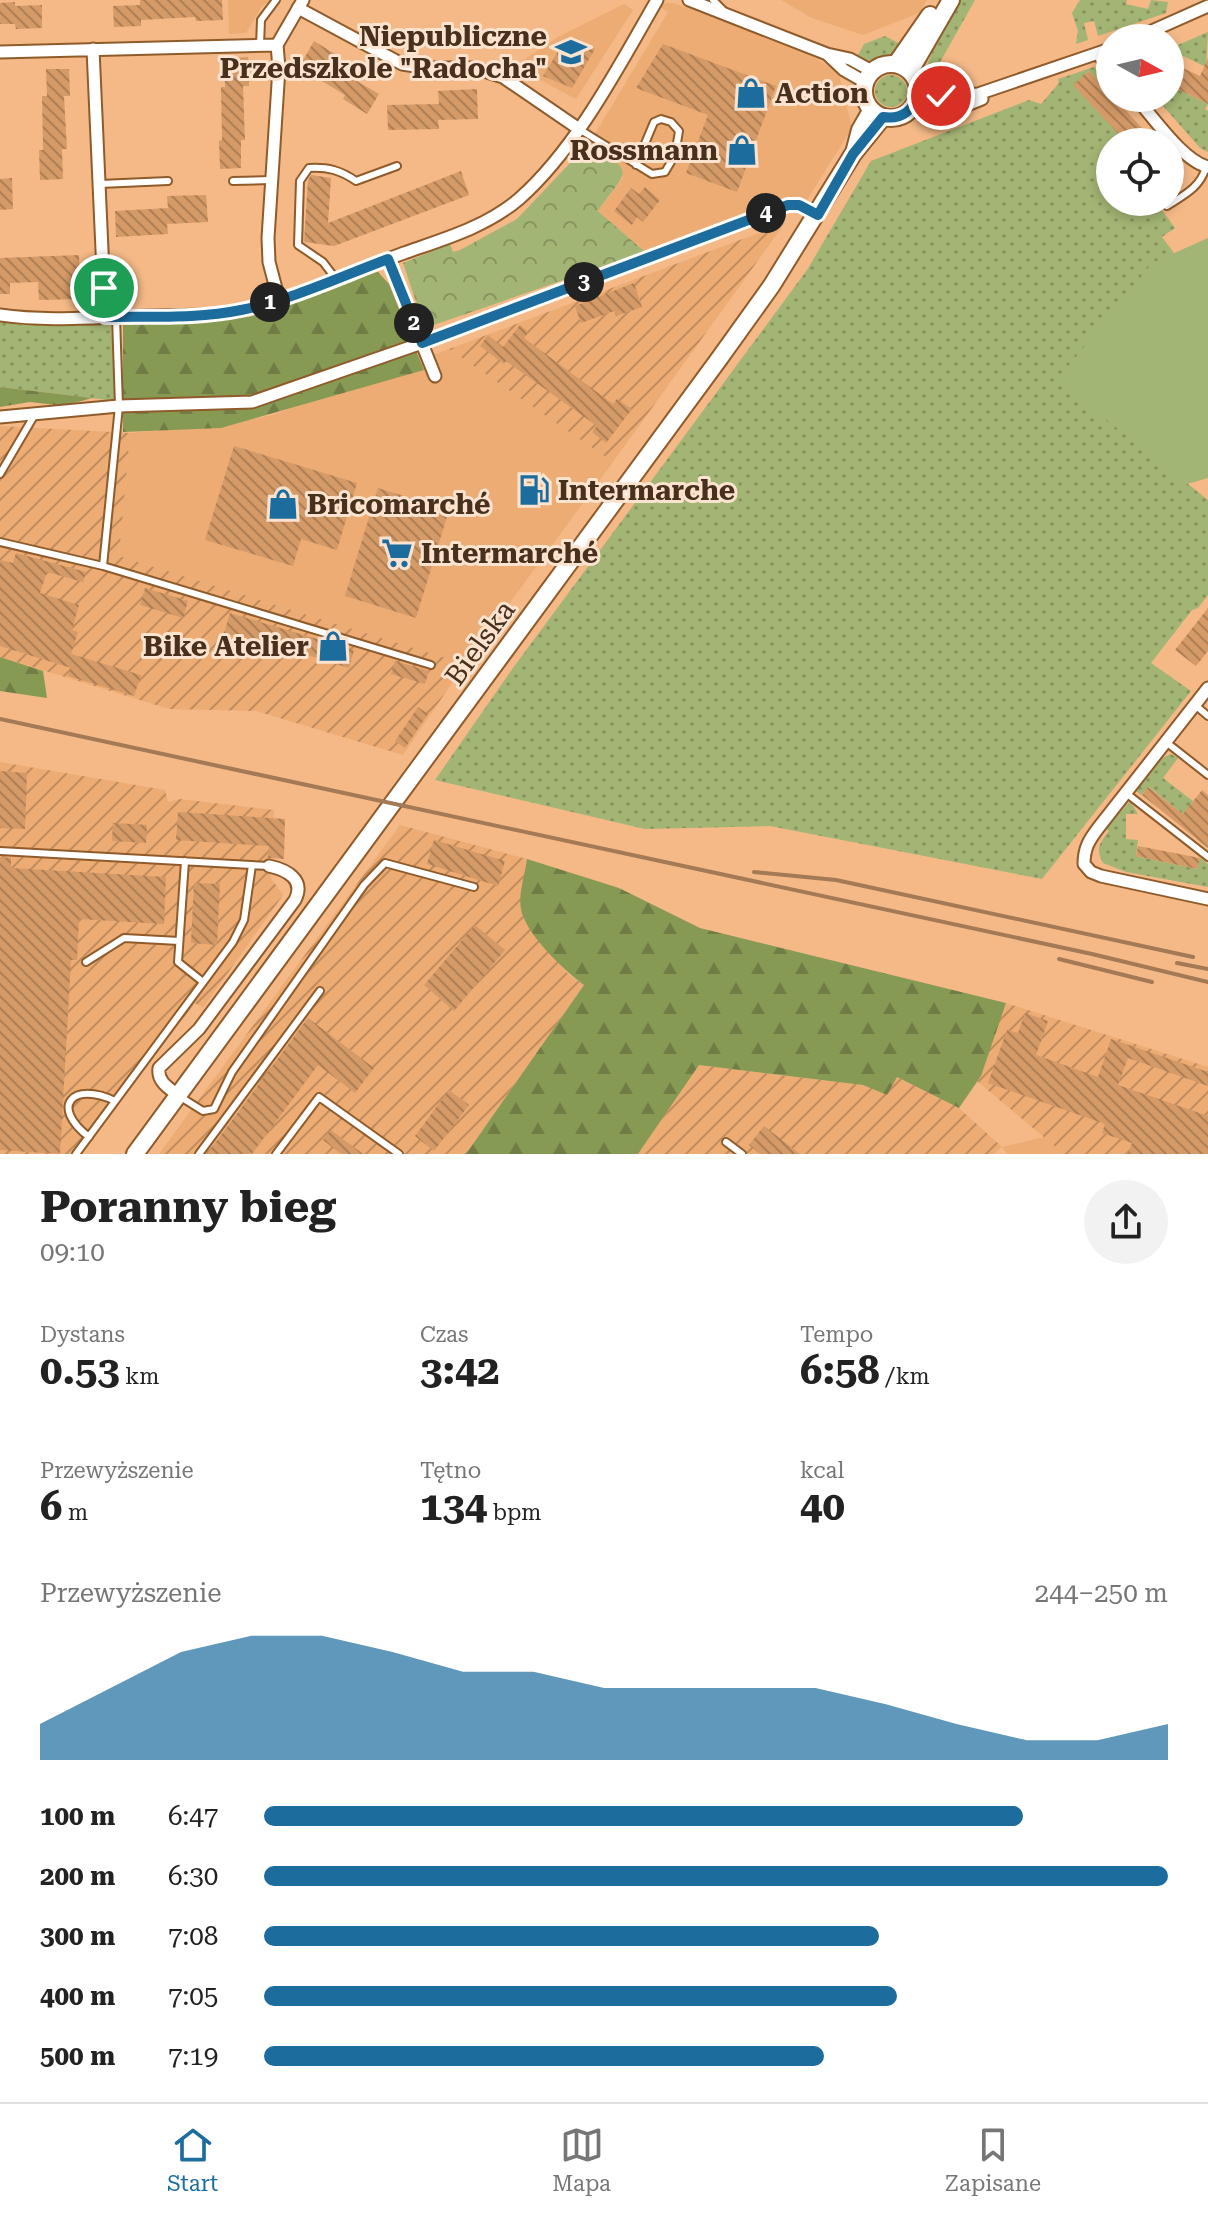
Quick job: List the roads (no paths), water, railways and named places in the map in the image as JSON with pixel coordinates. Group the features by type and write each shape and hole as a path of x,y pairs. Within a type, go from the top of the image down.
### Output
{"main road":[{"path":"903,67 939,0"},
{"path":"903,67 951,0"},
{"path":"879,66 903,67 914,77 920,98 908,112 892,118 877,114 864,97 868,76 879,66"},
{"name":"Bielska","path":"135,1154 772,285 853,154 860,130 877,114"}],"street":[{"path":"0,315 111,317 213,314 242,310 279,300 478,226 501,214 564,151 657,0"},
{"path":"689,0 827,54 850,59 868,76"},
{"path":"279,300 269,262 279,68 277,45 300,4 402,64 429,68 475,68 503,77 579,129"},
{"path":"1168,24 1208,6"},
{"path":"0,52 277,45"},
{"path":"93,49 111,317"},
{"path":"920,98 978,94 1096,55"},
{"path":"920,98 962,107 982,99"},
{"path":"1148,112 1186,154 1207,167"},
{"path":"0,417 119,406 252,402 422,343 788,205 799,205 818,215"},
{"path":"388,259 435,376"},
{"path":"1208,688 1087,844 1084,864 1101,876 1208,899"},
{"path":"179,1096 162,1082 158,1075 159,1068 199,1029 300,891 292,875 281,868 269,866"}],"lane":[{"path":"260,45 261,20 276,0"},
{"path":"713,0 729,17"},
{"path":"579,129 636,165 652,174 665,172 675,155 679,131 671,122 661,119 654,122 636,165"},
{"path":"336,279 323,262 298,245 300,181 309,168 327,167 341,171 356,181 397,166"},
{"path":"1184,195 1201,181 1207,167"},
{"path":"233,181 271,180"},
{"path":"100,184 168,181"},
{"path":"103,566 119,406 111,317"},
{"path":"0,474 34,416"},
{"path":"0,542 103,566 431,665"},
{"path":"1195,705 1208,716"},
{"path":"1166,742 1208,775"},
{"path":"1126,793 1208,857"},
{"path":"0,851 269,866"},
{"path":"185,861 178,962 203,982"},
{"path":"179,1096 203,1111 214,1109 232,1072 364,885 385,863 474,887"},
{"path":"76,1154 233,942 244,920 252,865"},
{"path":"86,962 124,938 179,941"},
{"path":"199,1154 320,991"},
{"path":"89,1137 70,1118 72,1099 89,1092 115,1101"},
{"path":"276,1154 319,1097 389,1151 399,1154"},
{"path":"726,1142 742,1154"}],"railway":[{"path":"0,719 1092,954 1208,982"},
{"path":"754,872 836,880 1193,957"},
{"path":"1059,959 1152,982"},
{"path":"1177,963 1208,969"}],"place":[{"name":"Niepubliczne Przedszkole \"Radocha\"","path":"571,52"},
{"name":"Action","path":"751,93"},
{"name":"Rossmann","path":"742,150"},
{"name":"Intermarche","path":"534,490"},
{"name":"Bricomarché","path":"283,504"},
{"name":"Intermarché","path":"397,553"},
{"name":"Bike Atelier","path":"333,646"}]}
